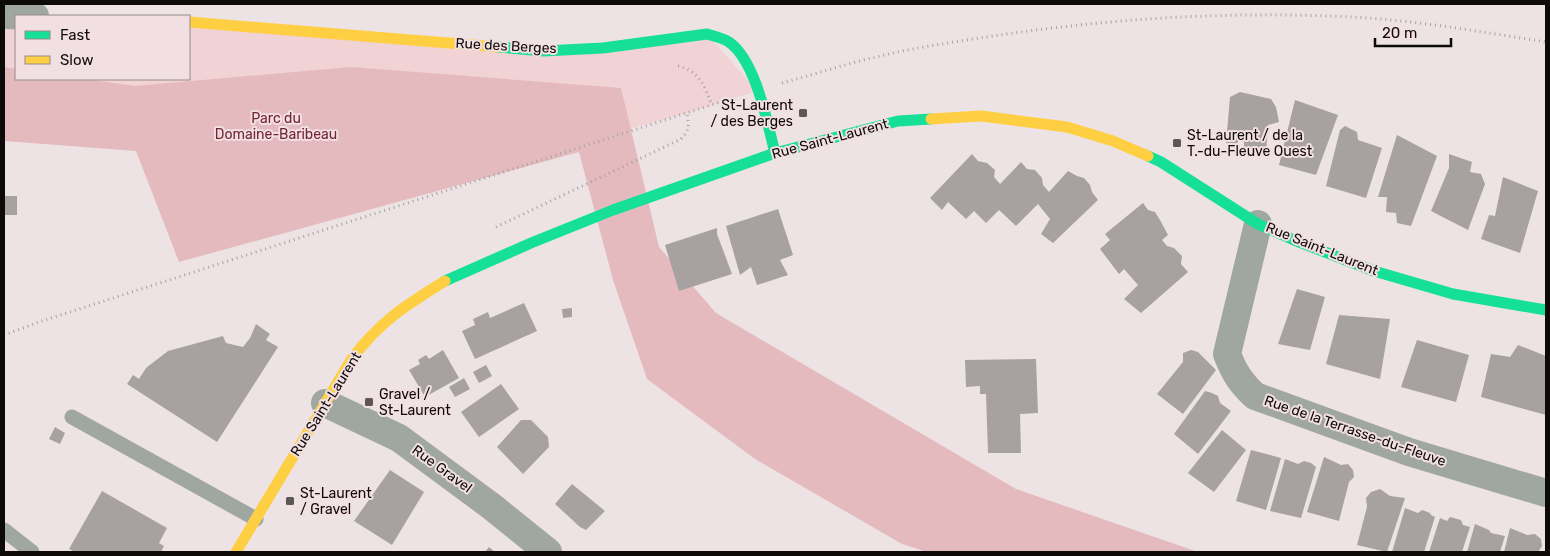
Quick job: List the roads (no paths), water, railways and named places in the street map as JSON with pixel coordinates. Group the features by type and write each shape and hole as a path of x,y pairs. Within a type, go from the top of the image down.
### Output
{"street":[{"name":"Rue des Berges","path":"190,22 544,51 603,48 707,34 729,42 741,55 750,70 775,153"},
{"name":"Rue Saint-Laurent","path":"236,552 351,360 377,329 412,301 446,281 531,243 613,210 775,153 898,122 981,116 1067,127 1113,142 1161,162 1258,224 1374,271 1453,294 1546,310"},
{"name":"Rue de la Terrasse-du-Fleuve","path":"1258,224 1227,354 1243,385 1255,396 1409,452 1546,493"},
{"name":"Rue Gravel","path":"325,403 399,438 492,506 548,552"}],"lane":[{"path":"72,417 256,519"},
{"path":"4,530 32,552"}],"place":[{"name":"St-Laurent / des Berges","path":"803,113"},
{"name":"St-Laurent / de la T.-du-Fleuve Ouest","path":"1177,143"},
{"name":"Gravel / St-Laurent","path":"369,402"},
{"name":"St-Laurent / Gravel","path":"290,501"}],"park label":[{"name":"Parc du Domaine-Baribeau","path":"276,126"}]}
